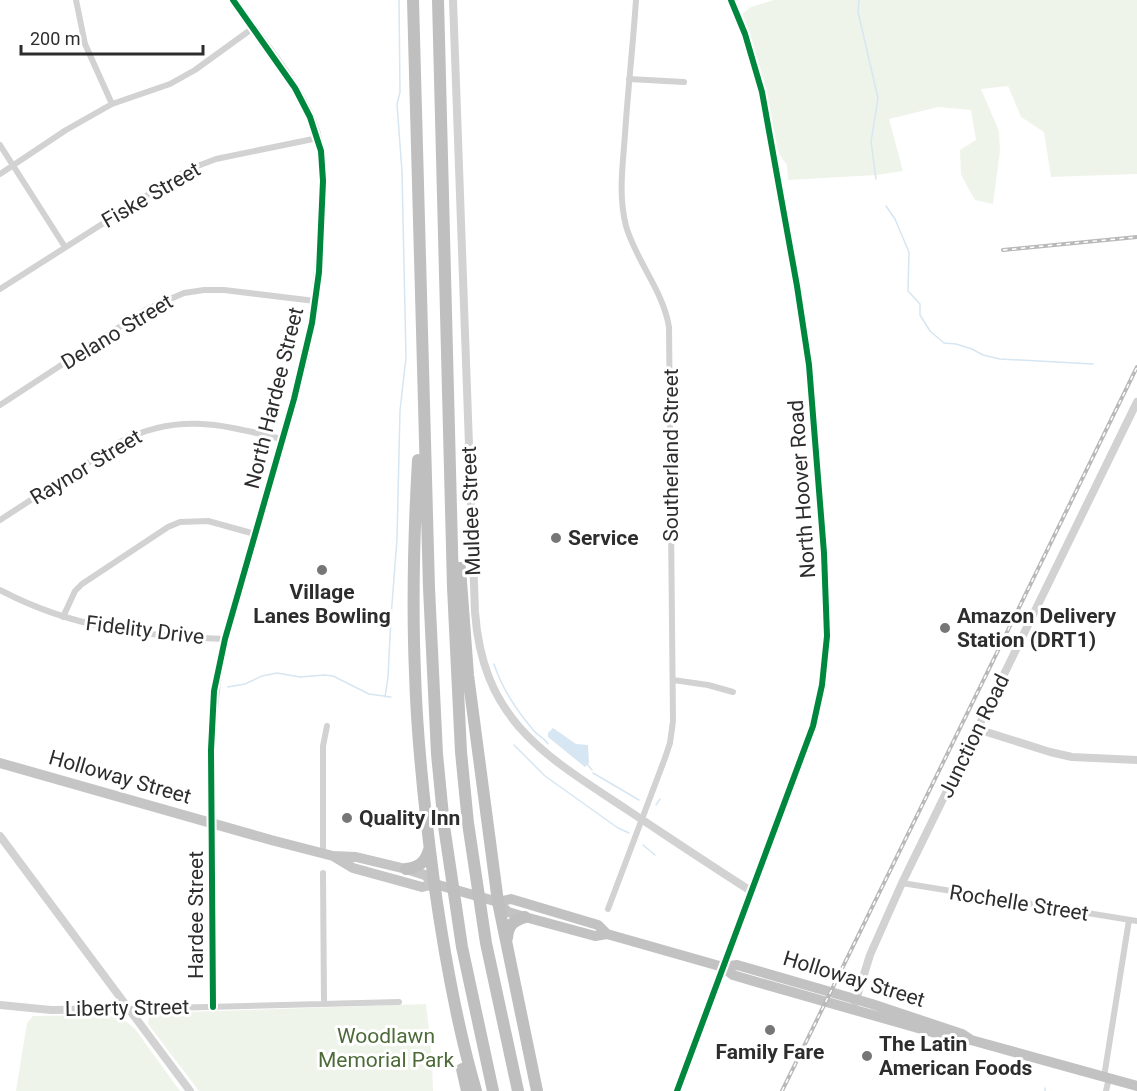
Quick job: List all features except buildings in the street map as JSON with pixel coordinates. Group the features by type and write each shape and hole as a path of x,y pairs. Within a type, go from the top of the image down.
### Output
{"highway":[{"path":"413,0 422,384 433,699 450,871 474,1009 493,1091"},
{"path":"438,0 457,698 468,823 481,915 497,1004 518,1091"},
{"path":"422,384 417,480 414,645 417,718 442,942 452,997 476,1091"},
{"path":"451,511 458,549 468,675 498,902 537,1091"},
{"path":"406,869 421,865 430,849"},
{"name":"Holloway Street","path":"435,884 498,902 511,899 542,908 598,925 607,934"},
{"name":"Holloway Street","path":"498,902 508,912 525,917 595,936 607,934 723,967 737,965 960,1040 971,1040 1137,1086"},
{"path":"507,939 508,929 512,923 525,917"},
{"path":"452,997 456,1038 467,1091"}],"main road":[{"name":"Holloway Street","path":"0,763 328,855 356,857 406,869 425,875 435,884"},
{"name":"Holloway Street","path":"328,855 353,868 422,887 435,884"}],"street":[{"path":"76,0 85,44 112,104"},
{"name":"North Hardee Street","path":"212,823 212,710 217,672 305,358 315,301 323,181 318,138 302,99 233,0"},
{"name":"Muldee Street","path":"453,0 476,622 491,682 502,703 531,741 559,764 751,891"},
{"name":"Southerland Street","path":"608,909 670,743 673,714 670,340 666,312 634,247 623,211 622,171 636,0"},
{"name":"North Hoover Road","path":"677,1091 800,764 816,715 826,652 826,610 814,418 803,319 762,92 745,34 731,0"},
{"path":"0,174 66,130 112,104 170,84 195,70 253,28"},
{"path":"629,79 684,82"},
{"name":"Fiske Street","path":"0,289 172,178 195,166 225,157 318,138"},
{"path":"0,145 65,247"},
{"name":"Delano Street","path":"0,405 147,309 184,293 224,290 315,301"},
{"name":"Junction Road","path":"854,1004 870,955 902,883 1137,402"},
{"name":"Raynor Street","path":"0,520 120,442 149,429 177,423 208,423 282,439"},
{"path":"63,617 75,591 82,584 174,524 198,520 255,534"},
{"name":"Fidelity Drive","path":"0,590 63,617 127,632 225,639"},
{"path":"673,680 708,685 733,692"},
{"path":"327,726 323,746 328,855"},
{"path":"977,729 1072,757 1137,760"},
{"name":"Hardee Street","path":"212,823 213,1007"},
{"path":"0,836 190,1091"},
{"path":"323,873 324,1003"},
{"name":"Rochelle Street","path":"902,883 1137,921"},
{"path":"1107,1091 1106,1078 1129,920"},
{"name":"Liberty Street","path":"0,1005 51,1010 399,1002"}],"green space":[{"path":"774,0 1137,0 1137,174 1051,177 1044,132 1021,117 1008,86 981,89 999,131 1000,151 993,204 975,200 961,175 960,150 976,140 971,110 938,107 889,119 903,171 877,175 788,180 787,165 779,154 750,34 742,14 751,7"},
{"name":"Woodlawn Memorial Park","path":"426,1004 433,1091 199,1091 148,1024 149,1016 156,1013"},
{"path":"104,1015 122,1018 135,1029 180,1091 16,1091 27,1023 33,1016"}],"water":[{"path":"553,728 576,744 588,745 589,763 585,767 548,737 548,733"}],"waterway":[{"path":"385,697 397,539 400,410 406,358 402,172 397,104 400,92 399,0"},
{"path":"859,0 858,12 878,98 871,142 876,179"},
{"path":"886,206 895,219 909,252 908,291 920,304 920,315 930,331 944,343 956,344 1000,359 1093,364"},
{"path":"494,664 516,708 534,731 548,744"},
{"path":"228,687 277,673 300,677 325,675 333,676 369,694 391,697"},
{"path":"514,745 545,776 618,828 629,833"},
{"path":"587,764 592,770"},
{"path":"593,773 639,800"},
{"path":"656,805 660,799"},
{"path":"643,845 655,855"}],"railway":[{"path":"1003,250 1137,237"},
{"path":"782,1091 1137,367"}],"cycle path":[{"path":"213,1007 211,750 214,691 225,639 294,399 312,323 319,272 323,181 321,151 310,117 295,88 233,0"},
{"path":"677,1091 813,726 822,685 827,636 824,553 809,365 762,92 745,34 731,0"}],"place":[{"name":"Service","path":"556,538"},
{"name":"Village Lanes Bowling","path":"322,570"},
{"name":"Amazon Delivery Station (DRT1)","path":"945,628"},
{"name":"Quality Inn","path":"347,818"},
{"name":"Family Fare","path":"770,1030"},
{"name":"The Latin American Foods","path":"867,1056"}]}
